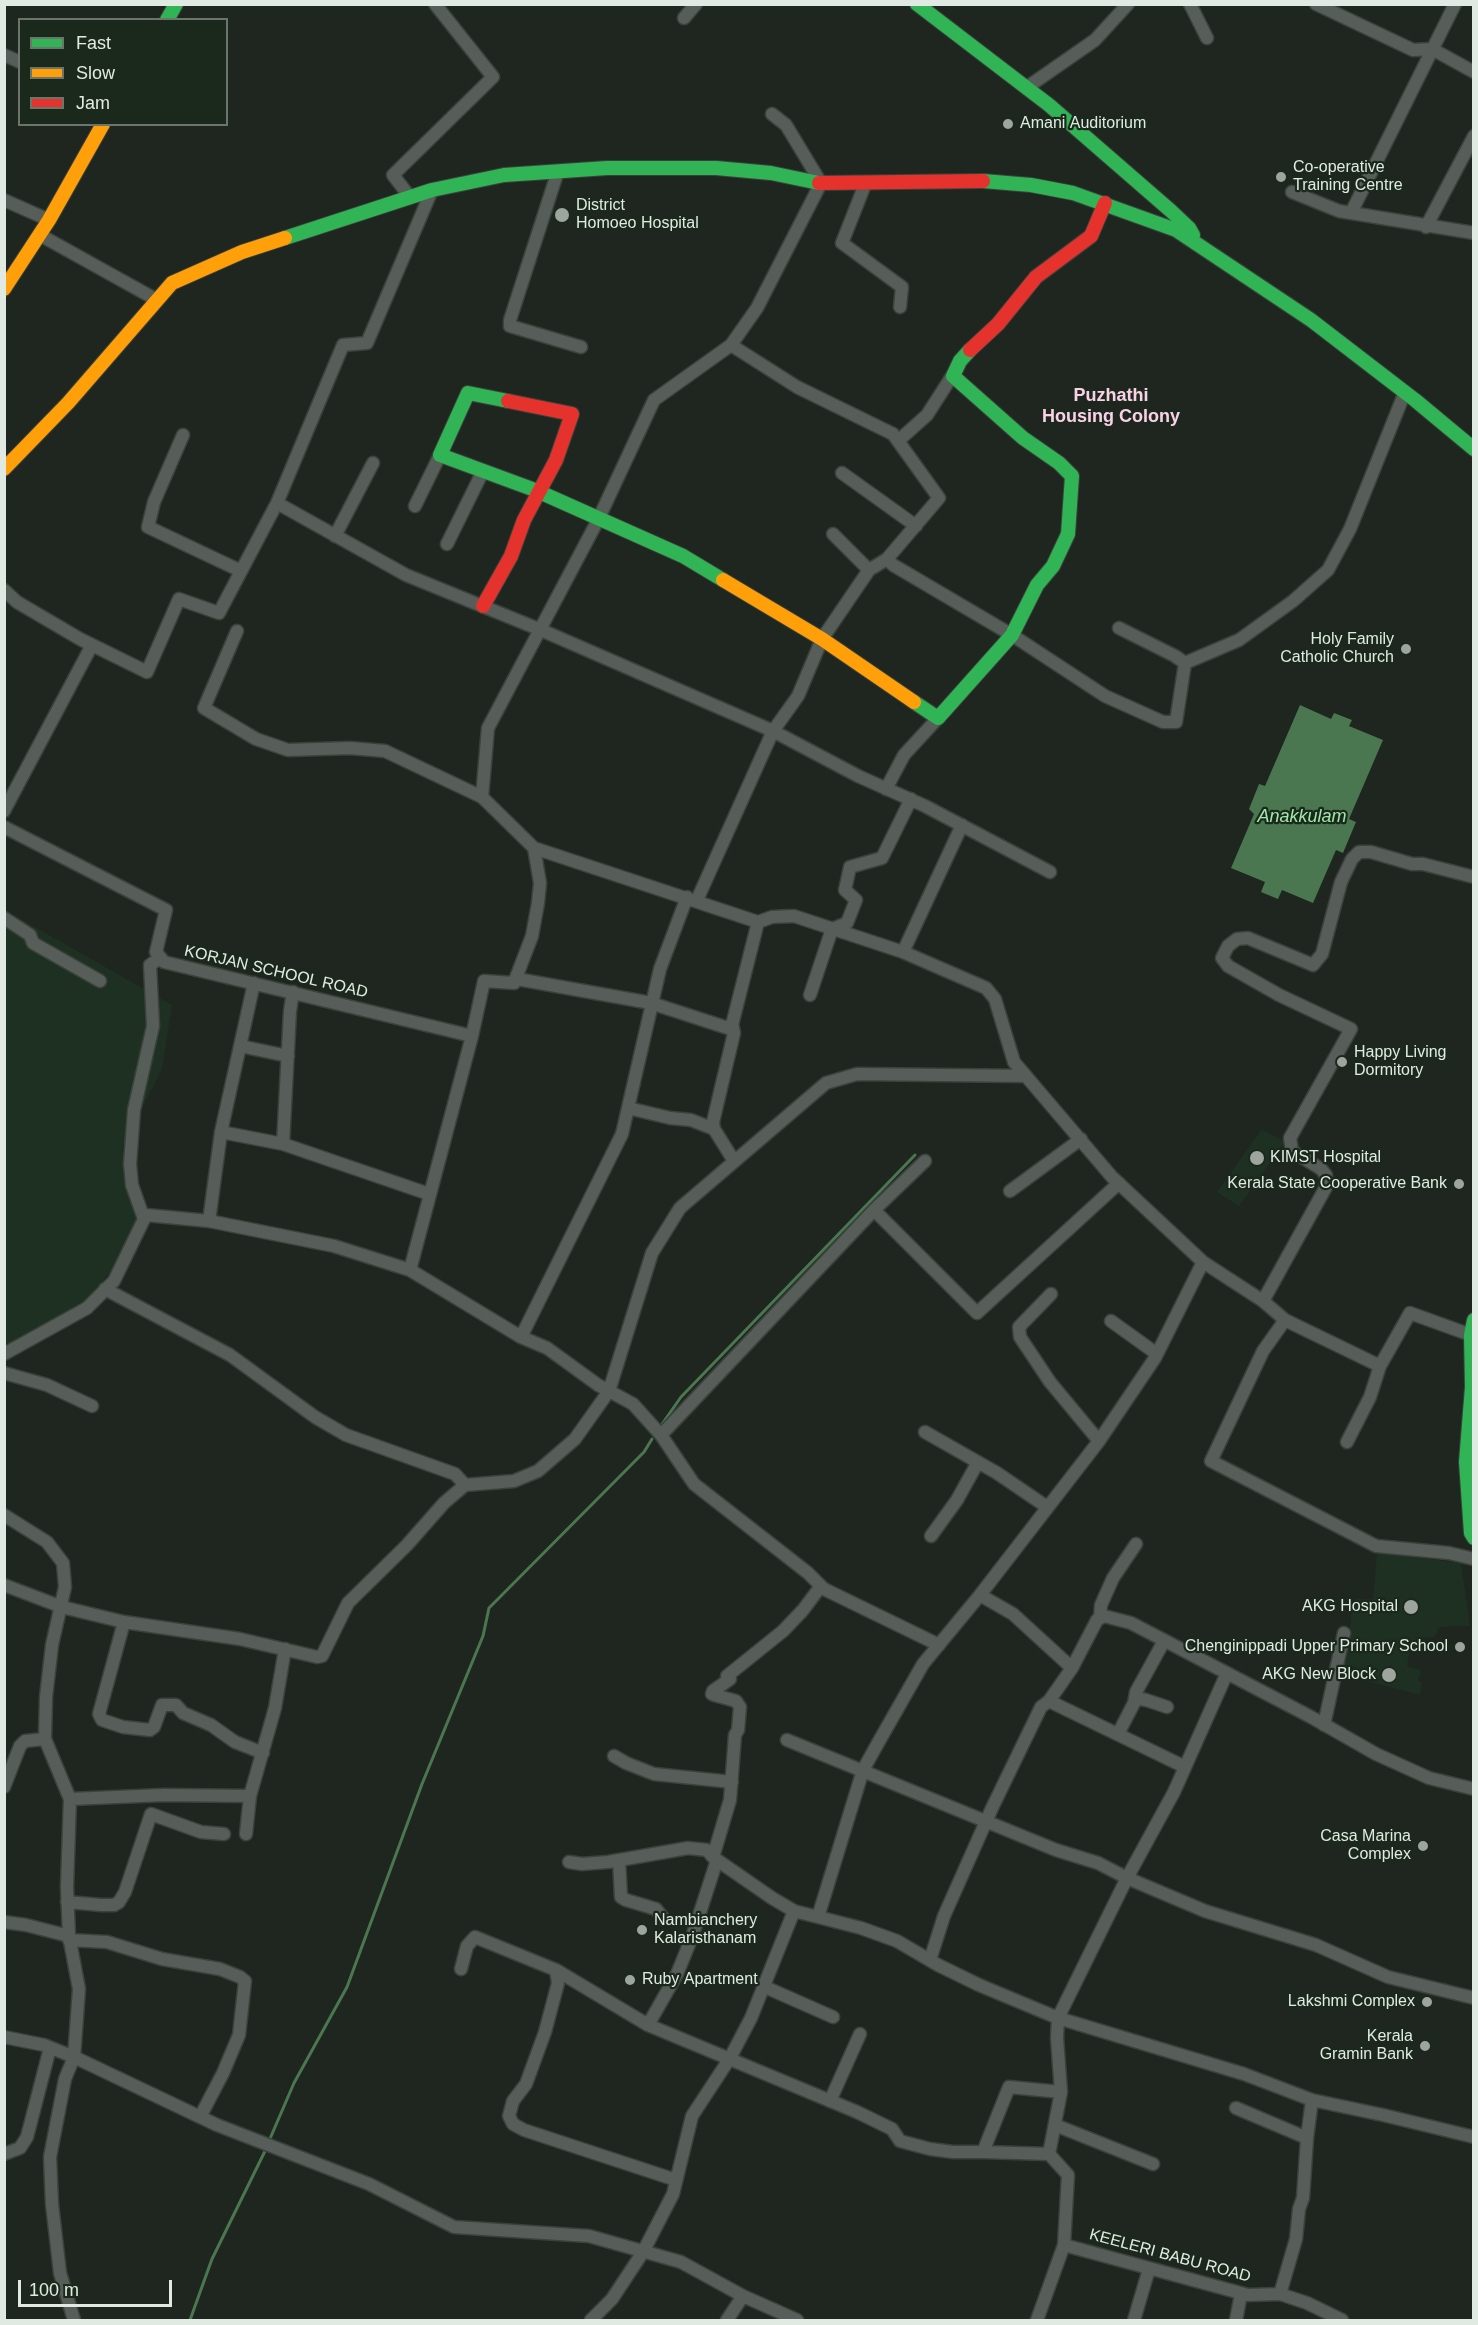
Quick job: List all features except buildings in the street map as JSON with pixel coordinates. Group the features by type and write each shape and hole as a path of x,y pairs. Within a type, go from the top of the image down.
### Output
{"main road":[{"path":"168,18 176,4"},
{"path":"917,5 1026,88 1171,211 1189,228 1198,244"},
{"path":"4,289 49,220 102,126"},
{"path":"4,469 68,403 171,283 242,252 432,190 504,175 607,168 716,168 771,173 821,183 972,181 1031,184 1106,203 1176,230 1198,244 1311,320 1405,392 1473,449"},
{"path":"483,606 511,556 524,520 540,493 556,460 572,414 468,393 440,455 540,493 683,556 822,639 938,718 1012,635 1037,585 1053,566 1068,534 1072,476 1059,463 1023,438 953,376 960,362 985,334 998,324 1036,278 1091,236 1106,203"},
{"path":"1472,1535 1466,1462 1473,1387 1471,1335 1473,1320"}],"street":[{"path":"410,197 393,175 493,77 435,4"},
{"path":"684,18 696,4"},
{"path":"1026,88 1095,40 1128,4"},
{"path":"1190,4 1207,38"},
{"path":"1316,4 1413,50 1432,49 1473,72"},
{"path":"1351,213 1455,4"},
{"path":"4,55 18,61"},
{"path":"482,797 488,728 598,520 654,400 731,345 757,308 821,183 786,125 772,114"},
{"path":"1425,226 1473,136"},
{"path":"558,171 510,326 581,347"},
{"path":"866,182 842,243 902,287 900,307"},
{"path":"4,590 17,602 92,645 147,672 178,599 219,613 277,503 343,345 367,343 432,190"},
{"path":"1292,192 1339,211 1473,233"},
{"path":"4,201 49,220"},
{"path":"39,235 157,300"},
{"path":"522,1337 622,1134 660,969 773,731 798,696 822,639 869,570 887,559 939,498 893,434 797,387 731,345"},
{"path":"898,441 927,415 954,373"},
{"path":"1185,663 1239,640 1293,601 1328,570 1350,529 1405,392"},
{"path":"183,435 154,502 148,527 241,571"},
{"path":"415,506 440,455"},
{"path":"335,536 373,463"},
{"path":"447,544 483,471"},
{"path":"842,473 916,526"},
{"path":"277,503 406,575 541,630 773,731 858,776 962,825 1050,872"},
{"path":"833,534 869,570"},
{"path":"887,559 893,565 1012,635 1105,696 1163,722 1176,722 1185,663"},
{"path":"1119,628 1185,663"},
{"path":"237,632 204,708 256,740 288,750 350,748 386,751 482,797 534,848 758,922 772,917 794,916 903,952 986,988 995,999 1014,1062 1119,1183 1203,1262 1263,1301 1285,1320 1380,1366"},
{"path":"4,811 92,645"},
{"path":"886,789 904,754 938,718"},
{"path":"810,995 832,929 847,922 856,900 845,890 850,867 882,858 911,800"},
{"path":"903,952 962,825"},
{"name":"KORJAN SCHOOL ROAD","path":"4,827 166,910 156,952 164,962 472,1036"},
{"path":"410,1270 472,1036 483,981 514,983 532,936 540,883 534,848"},
{"path":"1263,1301 1326,1186 1326,1175 1321,1169 1292,1150 1290,1138 1351,1029 1278,995 1228,966 1222,958 1228,946 1237,939 1248,938 1313,965 1322,954 1341,882 1352,858 1359,852 1371,852 1412,864 1423,864 1473,877"},
{"path":"4,918 30,935 33,943 100,981"},
{"path":"516,979 651,1003 731,1029 758,922"},
{"path":"144,1219 132,1185 130,1164 134,1110 153,1026 150,965 158,960"},
{"path":"209,1221 221,1132 254,983"},
{"path":"283,1144 293,992"},
{"path":"732,1023 734,1033 713,1122 714,1129 734,1161"},
{"path":"240,1046 288,1056"},
{"path":"4,1585 62,1606 124,1622 240,1639 317,1658 322,1656 348,1603 407,1545 444,1503 465,1485 514,1481 538,1471 575,1439 609,1391 652,1253 680,1208 826,1083 857,1074 1026,1076"},
{"path":"628,1108 670,1118 691,1120 714,1129"},
{"path":"221,1132 283,1144 429,1194"},
{"path":"1010,1191 1081,1139"},
{"path":"661,1435 874,1210 925,1161"},
{"path":"874,1210 977,1313 1119,1183"},
{"path":"4,1354 87,1308 114,1281 146,1215 209,1221 334,1246 410,1270 522,1337 548,1348 598,1386 633,1404 661,1435 694,1484 821,1586 939,1645"},
{"path":"818,1917 863,1770 923,1664 980,1595 1099,1441 1157,1354 1203,1262"},
{"path":"105,1289 230,1355 315,1417 346,1435 455,1474 465,1485"},
{"path":"1051,1294 1019,1327 1020,1337 1050,1382 1099,1441"},
{"path":"1347,1442 1370,1397 1380,1366 1410,1313 1471,1335"},
{"path":"1285,1320 1263,1351 1211,1461 1376,1546 1449,1553 1473,1559"},
{"path":"1111,1321 1157,1354"},
{"path":"4,1373 47,1385 92,1406"},
{"path":"925,1432 978,1462 1047,1507"},
{"path":"930,1536 957,1500 978,1462"},
{"path":"4,1515 47,1542 63,1563 65,1587 52,1645 46,1697 45,1739 70,1799 67,1902 69,1938 79,1989 74,2057 65,2079 50,2157 52,2204 60,2272 74,2320"},
{"path":"1100,1618 1101,1605 1113,1578 1136,1544"},
{"path":"648,2025 677,1974 692,1937 730,1800 735,1735 738,1730 740,1707 736,1701 714,1695 713,1691 730,1679 727,1676 779,1635 803,1610 821,1586"},
{"path":"980,1595 1013,1614 1072,1668"},
{"path":"930,1960 944,1916 1041,1707 1049,1701 1072,1668 1097,1620 1104,1616 1131,1623 1376,1754 1429,1778 1473,1789"},
{"path":"124,1622 99,1714 102,1720 123,1727 150,1730 154,1727 162,1705 176,1704 183,1713 211,1725 235,1742 263,1753"},
{"path":"1324,1725 1344,1633"},
{"path":"1118,1734 1164,1641"},
{"path":"246,1834 250,1796 275,1708 285,1649"},
{"path":"1049,2154 1061,2092 1057,2038 1058,2018 1127,1878 1174,1792 1227,1673"},
{"path":"1135,1698 1167,1707"},
{"path":"1049,1701 1185,1767"},
{"path":"4,1787 12,1764 25,1740 45,1739"},
{"path":"787,1740 1056,1850 1098,1863 1127,1878 1205,1911 1316,1945 1388,1977 1473,1998"},
{"path":"614,1756 642,1771 654,1774 732,1782"},
{"path":"70,1799 164,1795 250,1796"},
{"path":"67,1902 100,1905 114,1905 119,1902 125,1892 151,1814 201,1832 224,1834"},
{"path":"569,1862 595,1864 688,1848 707,1850 772,1898 795,1911 861,1928 897,1941 979,1986 1058,2018 1244,2074 1312,2100 1473,2138"},
{"path":"619,1860 621,1897 656,1909 664,1919"},
{"path":"591,2320 612,2299 643,2252 673,2194 692,2116 730,2058 765,1987 795,1911"},
{"path":"4,1922 26,1925 69,1938 107,1942 162,1959 220,1969 240,1977 244,1981 239,2035 224,2073 200,2117"},
{"path":"461,1969 467,1946 475,1937 556,1970 648,2025 886,2126 896,2134 900,2141 953,2152 1049,2154 1068,2175 1064,2246"},
{"path":"556,1970 558,1983 545,2032 526,2084 513,2102 509,2116 513,2124 524,2130 676,2180"},
{"path":"765,1987 833,2017"},
{"path":"830,2101 860,2034"},
{"path":"4,2037 50,2048 74,2057 200,2117 369,2184 454,2227 590,2236 681,2262 743,2296 796,2320"},
{"path":"4,2154 20,2148 27,2137 50,2048"},
{"path":"983,2152 1009,2087 1061,2092"},
{"path":"1280,2294 1296,2239 1299,2209 1303,2198 1312,2100"},
{"path":"1236,2108 1307,2138"},
{"path":"1055,2125 1153,2164"},
{"name":"KEELERI BABU ROAD","path":"1036,2320 1064,2246 1241,2294 1280,2294 1307,2303 1342,2320"},
{"path":"1134,2320 1149,2270"},
{"path":"1236,2320 1241,2294"},
{"path":"727,2320 743,2296"}],"shaded area":[{"path":"5,910 172,1005 162,1069 122,1148 142,1224 100,1286 77,1309 5,1350"},
{"name":"KIMST Hospital","path":"1262,1129 1285,1142 1239,1206 1217,1192"},
{"name":"AKG Hospital","path":"1377,1553 1461,1563 1470,1626 1439,1627 1435,1637 1420,1638 1419,1645 1411,1644 1407,1666 1421,1670 1418,1681 1422,1682 1420,1695 1359,1679 1359,1668 1342,1666 1356,1599 1373,1599"}],"water":[{"name":"Anakkulam","path":"1300,705 1331,719 1334,713 1352,720 1349,726 1383,740 1349,819 1356,822 1343,853 1336,850 1313,903 1282,890 1278,899 1261,892 1265,882 1231,868 1254,814 1249,809 1259,784 1265,786"}],"waterway":[{"path":"660,1427 681,1397 915,1155"},
{"path":"269,2141 294,2083 347,1987 422,1784 483,1636 489,1608 644,1452 652,1439"},
{"path":"190,2320 212,2259 267,2147"}],"traffic: fast":[{"path":"168,18 176,4"},
{"path":"917,4 1049,105 1171,211 1193,235"},
{"path":"285,238 432,190 504,175 607,168 716,168 771,173 819,183"},
{"path":"983,181 1031,185 1073,193 1176,230 1311,320 1415,400 1474,449"},
{"path":"914,702 938,718 1012,635 1037,585 1053,566 1068,534 1072,476 1059,463 1023,438 953,376 960,361 970,350"},
{"path":"508,401 468,393 440,455 535,490 683,556 723,580"},
{"path":"1474,1320 1471,1335 1472,1387 1466,1462 1471,1533 1474,1538"}],"traffic: slow":[{"path":"4,289 49,220 102,126"},
{"path":"4,469 68,403 172,283 242,252 285,238"},
{"path":"723,580 822,639 914,702"}],"traffic: jam":[{"path":"819,183 983,181"},
{"path":"970,350 998,324 1036,277 1091,236 1105,203"},
{"path":"483,606 511,556 524,520 556,460 572,414 508,401"}],"place":[{"name":"Amani Auditorium","path":"1008,124"},
{"name":"Co-operative Training Centre","path":"1281,177"},
{"name":"District Homoeo Hospital","path":"562,215"},
{"name":"Holy Family Catholic Church","path":"1406,649"},
{"name":"Happy Living Dormitory","path":"1342,1062"},
{"name":"KIMST Hospital","path":"1257,1158"},
{"name":"Kerala State Cooperative Bank","path":"1459,1184"},
{"name":"AKG Hospital","path":"1411,1607"},
{"name":"Chenginippadi Upper Primary School","path":"1460,1647"},
{"name":"AKG New Block","path":"1389,1675"},
{"name":"Casa Marina Complex","path":"1423,1846"},
{"name":"Nambianchery Kalaristhanam","path":"642,1930"},
{"name":"Ruby Apartment","path":"630,1980"},
{"name":"Lakshmi Complex","path":"1427,2002"},
{"name":"Kerala Gramin Bank","path":"1425,2046"}],"district":[{"name":"Puzhathi Housing Colony","path":"1111,406"}]}
